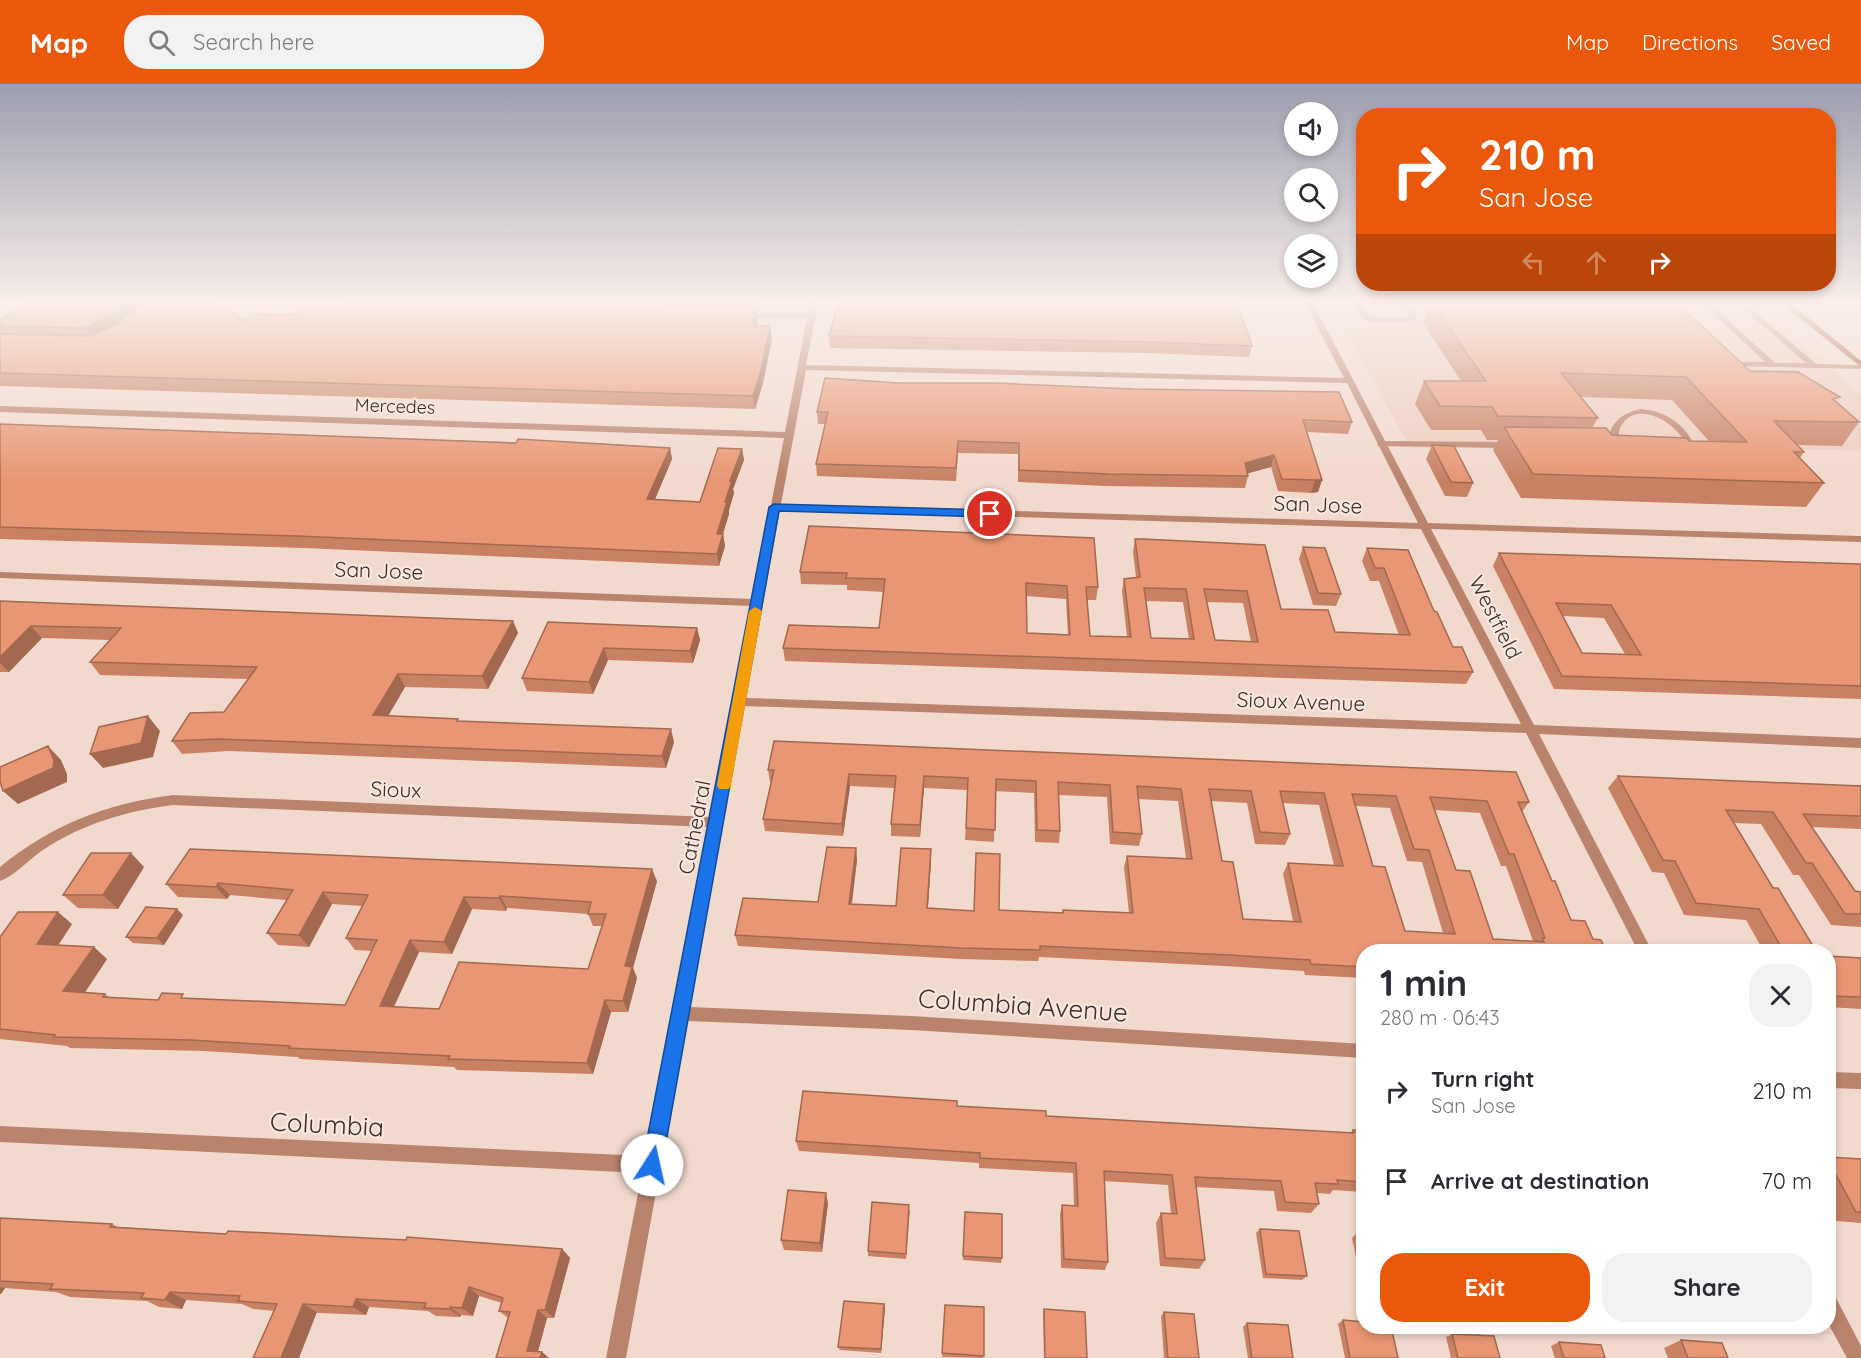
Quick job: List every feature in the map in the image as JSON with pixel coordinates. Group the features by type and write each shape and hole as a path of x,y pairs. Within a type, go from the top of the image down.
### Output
{"street":[{"name":"Cathedral","path":"616,1358 802,362"},
{"name":"Westfield","path":"1340,362 1641,944"},
{"path":"1734,362 1861,366"},
{"path":"1810,362 1814,366"},
{"path":"801,367 1350,381"},
{"name":"Mercedes","path":"0,410 788,435"},
{"path":"1613,447 1616,427 1626,417 1651,411 1662,415 1685,432 1688,440 1678,445 1667,446"},
{"path":"1382,444 1520,446"},
{"path":"1601,447 1624,447"},
{"name":"San Jose","path":"774,507 1861,539"},
{"name":"San Jose","path":"0,575 757,603"},
{"name":"Sioux Avenue","path":"740,702 1529,729 1861,743"},
{"name":"Sioux","path":"0,875 33,849 77,824 126,806 173,800 717,822"},
{"name":"Columbia Avenue","path":"679,1014 911,1023 1356,1051"},
{"path":"1836,1080 1861,1082"},
{"name":"Columbia","path":"0,1134 652,1165"},
{"path":"1836,1318 1857,1358"}],"shaded area":[{"path":"1363,362 1824,362 1861,394 1861,450 1410,448"}],"building":[{"path":"0,362 763,362 753,396 0,373"},
{"path":"1473,362 1741,362 1750,371 1798,372 1840,397 1833,399 1859,422 1774,421 1804,452 1794,452 1824,483 1533,474 1504,427 1606,428 1612,435 1687,438 1689,441 1747,442 1686,377 1561,373 1598,418 1498,416 1492,407 1440,406 1424,381 1486,381"},
{"path":"825,378 899,383 996,383 1133,389 1339,392 1352,422 1303,420 1322,480 1282,479 1274,455 1245,463 1248,476 1019,470 1019,443 958,441 956,468 816,464 828,412 817,412"},
{"path":"0,424 516,443 518,439 670,448 647,499 700,502 718,448 742,449 730,481 732,481 725,502 727,502 717,534 723,534 717,554 297,536 0,527"},
{"path":"1432,445 1454,446 1473,483 1451,482"},
{"path":"809,526 1094,538 1098,587 1086,587 1090,636 1131,637 1124,579 1140,577 1135,539 1265,545 1281,609 1328,610 1335,632 1410,635 1384,568 1375,568 1367,548 1408,550 1434,611 1437,612 1453,647 1462,647 1473,672 783,648 789,625 879,628 885,579 846,578 847,573 800,572","holes":["1026,583 1067,586 1070,635 1027,633","1144,588 1186,589 1194,639 1151,638","1204,589 1247,591 1258,642 1215,640"]},
{"path":"1303,547 1325,548 1341,594 1318,593"},
{"path":"1499,553 1861,564 1861,686 1562,676","holes":["1556,603 1611,605 1641,655 1582,653"]},
{"path":"0,601 513,621 482,676 398,674 373,715 458,719 457,721 671,729 662,756 219,739 172,741 190,713 224,712 257,667 90,662 121,628 31,626 0,657"},
{"path":"548,622 697,628 690,651 604,648 589,682 522,678"},
{"path":"148,716 141,743 90,754 99,727"},
{"path":"774,741 1516,772 1529,802 1518,802 1571,920 1585,921 1593,939 1601,940 1603,944 1356,944 1356,967 1311,964 1310,960 1229,955 1040,946 1040,950 961,948 735,935 743,898 818,902 827,847 856,848 849,904 896,906 901,848 931,849 927,908 974,911 976,853 1000,854 999,910 1063,913 1063,910 1133,913 1127,856 1192,859 1181,789 1137,786 1142,834 1113,832 1110,785 1058,782 1060,831 1037,830 1036,781 996,779 995,830 966,828 968,778 924,776 920,825 891,824 896,776 849,774 842,824 763,819 774,770 768,770","holes":["1209,789 1251,791 1260,832 1290,834 1280,791 1324,793 1343,866 1288,863 1301,922 1243,919 1233,862 1222,861","1352,794 1396,796 1414,849 1429,850 1455,934 1405,931 1385,867 1373,866","1430,797 1487,801 1509,854 1514,854 1545,938 1542,938 1544,942 1493,939 1470,871 1456,870"]},
{"path":"48,746 54,760 53,768 3,791 0,782 0,767"},
{"path":"1618,776 1861,786 1861,816 1803,814 1855,891 1861,892 1861,914 1845,914 1812,863 1806,863 1773,812 1726,810 1773,888 1778,888 1812,944 1779,944 1759,909 1696,903 1675,861 1663,860"},
{"path":"190,849 652,869 625,966 632,967 623,1001 605,1000 587,1063 448,1059 450,1056 289,1048 290,1046 191,1040 54,1037 55,1035 0,1029 0,937 18,912 58,912 37,944 94,947 63,991 105,994 103,997 158,1000 162,993 183,994 181,998 345,1005 377,940 346,938 368,895 323,892 299,935 267,933 293,890 218,883 216,887 166,884","holes":["500,896 591,902 588,914 606,914 588,969 459,962 439,1009 380,1006 410,940 444,942 464,897 499,898"]},
{"path":"91,853 131,853 103,895 63,895"},
{"path":"146,907 177,909 157,938 126,937"},
{"path":"1836,956 1861,958 1861,997 1836,996"},
{"path":"803,1091 957,1101 957,1106 1046,1111 1046,1116 1354,1133 1353,1130 1356,1130 1356,1181 1337,1180 1338,1184 1315,1183 1319,1204 1285,1202 1281,1181 1195,1177 1205,1260 1165,1258 1161,1213 1177,1214 1172,1175 1104,1171 1108,1262 1064,1259 1062,1205 1078,1206 1076,1163 980,1158 980,1153 796,1141"},
{"path":"1836,1157 1861,1159 1861,1212 1856,1212 1836,1175"},
{"path":"788,1190 826,1193 820,1243 781,1240"},
{"path":"872,1202 909,1205 906,1254 868,1251"},
{"path":"965,1212 1002,1214 1002,1258 963,1256"},
{"path":"0,1218 112,1224 110,1227 226,1234 228,1231 406,1240 407,1237 562,1249 545,1310 538,1310 527,1351 542,1352 540,1358 496,1358 510,1312 499,1311 503,1298 469,1287 462,1308 424,1308 426,1303 356,1299 353,1307 303,1304 281,1358 253,1358 277,1304 238,1301 240,1296 170,1292 165,1300 141,1298 144,1293 50,1289 53,1284 0,1281"},
{"path":"1260,1229 1299,1231 1307,1276 1266,1274"},
{"path":"844,1301 884,1304 881,1349 838,1347"},
{"path":"945,1305 984,1307 984,1356 942,1353"},
{"path":"1044,1309 1085,1312 1087,1358 1045,1358"},
{"path":"1164,1312 1194,1314 1199,1358 1168,1358"},
{"path":"1343,1320 1356,1321 1356,1334 1393,1334 1398,1358 1350,1358"},
{"path":"1247,1323 1288,1325 1293,1358 1252,1358"},
{"path":"1452,1334 1494,1336 1500,1358 1458,1358"},
{"path":"1681,1340 1722,1343 1728,1358 1688,1358"},
{"path":"1559,1342 1601,1345 1605,1358 1564,1358"}],"slow traffic":[{"path":"724,785 755,611"}],"route":[{"path":"652,1165 740,702 774,507 990,514"}]}
